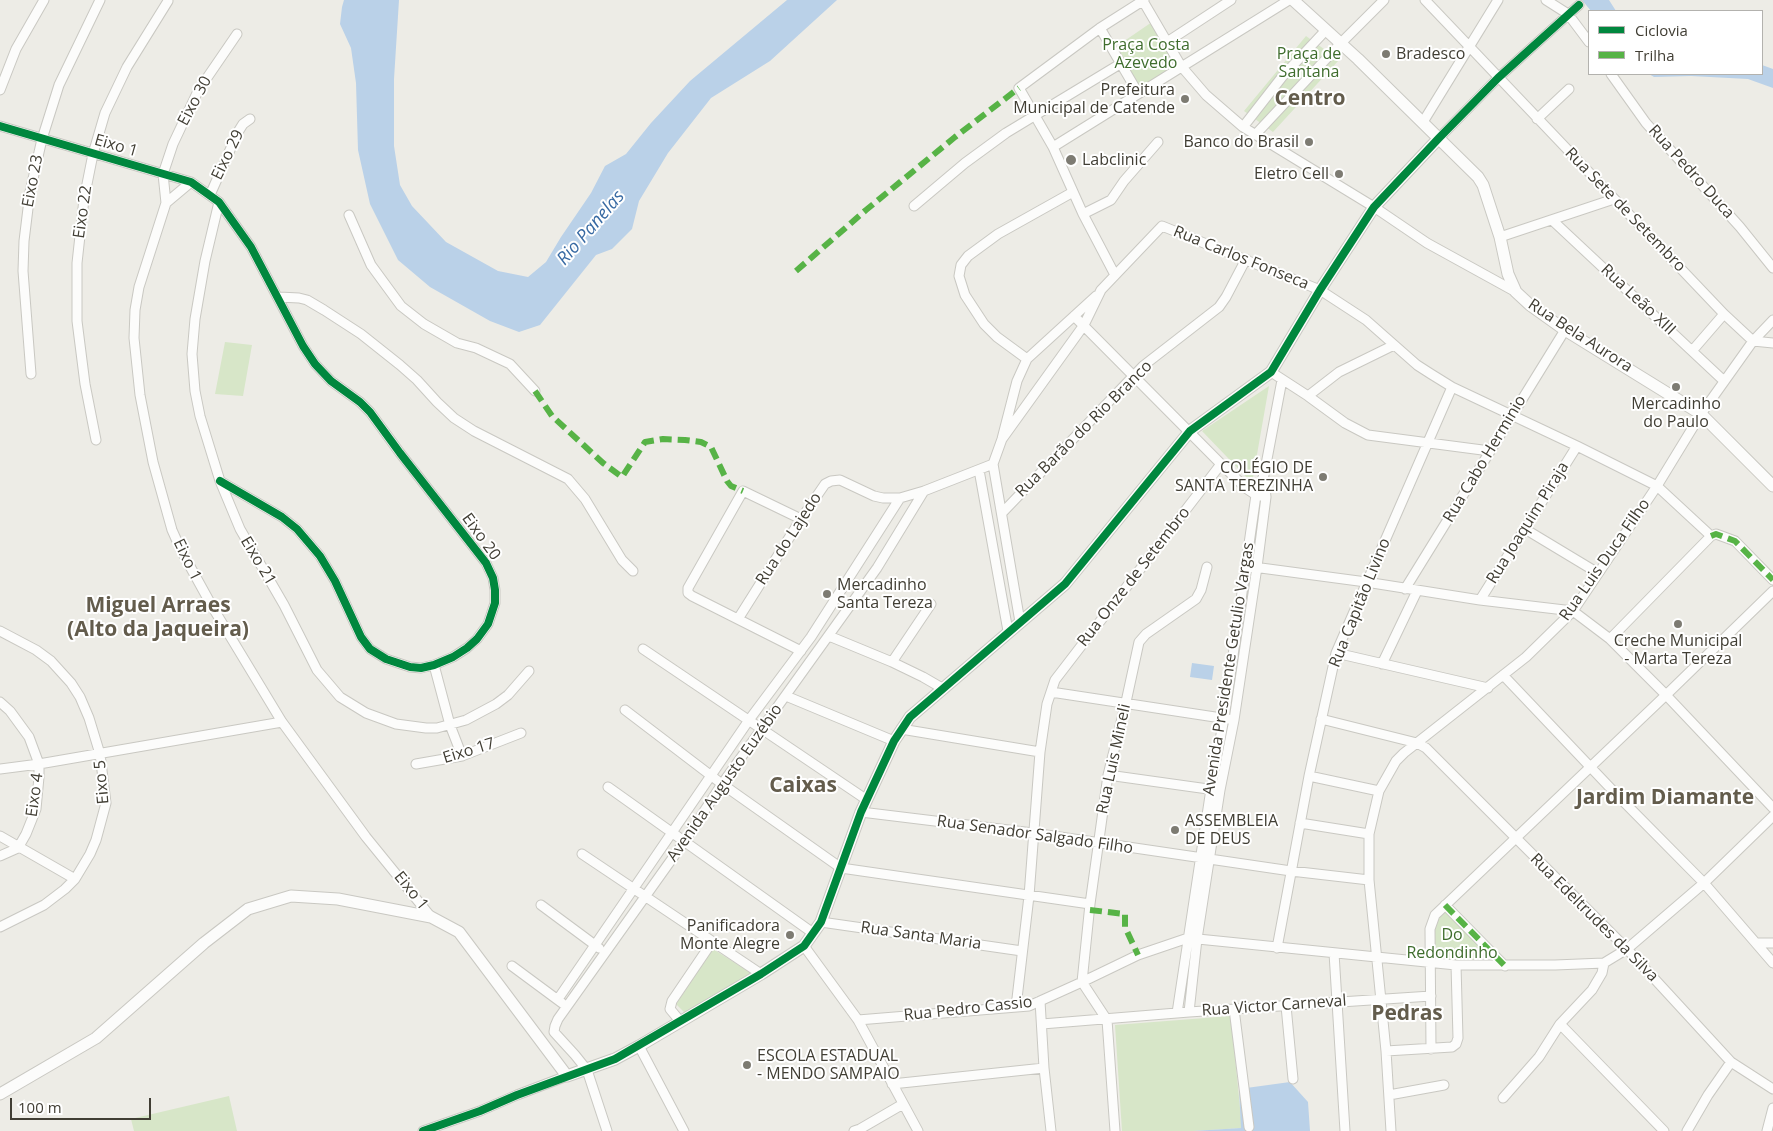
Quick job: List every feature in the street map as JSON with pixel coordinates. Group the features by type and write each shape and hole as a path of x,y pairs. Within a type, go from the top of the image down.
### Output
{"street":[{"path":"0,90 16,49 44,0"},
{"name":"Eixo 23","path":"31,374 24,296 24,256 30,192 42,139 62,79 100,0"},
{"path":"994,464 1017,381 1027,358 1074,316 1115,275 1083,214 1053,146 1019,88 1100,28 1143,0 1181,66 1206,96 1243,127 1374,207 1427,243 1516,292"},
{"path":"1167,42 1231,0"},
{"path":"1053,146 1289,0"},
{"name":"Rua Bela Aurora","path":"1293,0 1358,59 1478,178 1483,185 1500,237 1504,262 1516,292 1530,305 1565,330 1701,414 1773,486"},
{"path":"1255,135 1384,0"},
{"name":"Rua Sete de Setembro","path":"1424,0 1724,314 1753,341"},
{"path":"1423,122 1498,0"},
{"path":"1546,0 1568,14 1588,41"},
{"name":"Eixo 22","path":"96,440 84,376 76,289 81,220 93,154 105,113 117,86 151,26 168,1"},
{"path":"423,1131 586,1070 639,1046 761,974 804,946 821,922 866,800 894,741 910,717 1065,584 1190,432 1271,372 1320,290 1374,207 1498,78 1579,5"},
{"path":"1100,28 1138,93"},
{"path":"1243,127 1282,77 1326,30"},
{"name":"Eixo 30","path":"163,174 174,144 198,91 237,34"},
{"path":"914,206 965,163 1006,133 1120,64"},
{"name":"Rua Pedro Duca","path":"1612,75 1646,123 1740,227 1773,268"},
{"path":"1537,119 1569,89"},
{"name":"Eixo 29","path":"210,195 230,147 243,124 250,119"},
{"name":"Eixo 1","path":"0,126 191,182 220,202"},
{"path":"1083,214 1112,200 1124,180 1158,142"},
{"path":"163,174 166,203"},
{"path":"166,203 191,182"},
{"path":"1027,358 997,337 984,324 965,295 958,276 968,256 998,234 1073,192"},
{"path":"1500,237 1614,199"},
{"name":"Eixo 20","path":"220,202 251,247 315,364 331,381 360,402 370,412 486,563 493,578 495,590 494,603 488,624 477,639 467,648 453,657 434,665 421,668 410,667 386,659 370,649 362,637 335,581 309,542 282,517 220,481"},
{"name":"Eixo 21","path":"220,202 212,228 199,289 192,354 195,391 200,416 220,481 240,529 284,605 317,670 340,697 366,713 396,724 426,728 450,725 466,720 496,704 508,695 529,671"},
{"name":"Eixo 1","path":"166,203 139,287 135,310 134,338 140,395 153,462 172,530 213,608 282,722 366,837 431,917"},
{"path":"349,215 371,266 401,306 424,324 457,343 476,348 510,364 534,391"},
{"name":"Rua Leão XIII","path":"1552,220 1724,381"},
{"name":"Rua Carlos Fonseca","path":"1115,275 1162,226 1320,290 1366,320 1418,365 1452,386 1656,486 1711,536"},
{"name":"Rua Barão do Rio Branco","path":"1002,513 1133,376 1219,307 1246,260"},
{"path":"1002,439 1084,325 1101,290"},
{"path":"279,297 307,300 324,310 361,334 400,365 454,418 568,479 585,499 622,560 633,571"},
{"path":"1692,351 1724,314"},
{"path":"1074,316 1221,464 1256,496 1266,497"},
{"name":"Rua Luis Duca Filho","path":"1390,1131 1386,1051 1369,880 1369,834 1379,791 1396,762 1404,753 1540,645 1573,612 1701,414 1753,341 1773,320"},
{"name":"Rua Cabo Herminio","path":"1405,589 1565,330"},
{"path":"1753,341 1773,343"},
{"path":"1308,396 1339,372 1394,345"},
{"path":"1271,372 1359,432 1379,437 1490,451"},
{"name":"Avenida Presidente Getulio Vargas","path":"1189,1012 1192,938 1200,857 1224,718 1256,496 1264,475 1282,380"},
{"name":"Rua Capitão Livino","path":"1277,948 1309,776 1336,653 1452,386"},
{"name":"Rua Joaquim Piraja","path":"1480,600 1577,446"},
{"name":"Rua Barão do Rio Branco","path":"994,464 1020,622"},
{"name":"Rua do Lajedo","path":"738,619 819,490 825,484 836,480 847,483 874,496 900,498 924,491 994,464"},
{"name":"Rua Onze de Setembro","path":"1050,692 1055,680 1221,464"},
{"path":"979,470 1008,631"},
{"name":"Avenida Presidente Getulio Vargas","path":"1176,1013 1210,859 1220,790 1234,720 1266,497 1264,475"},
{"path":"801,519 742,491 688,588 688,593 802,651"},
{"name":"Avenida Augusto Euzébio","path":"586,1070 554,1032 558,1019 684,842 722,784 763,730 877,568 924,491"},
{"name":"Avenida Augusto Euzébio","path":"558,999 594,944 673,833 710,775 802,651 900,498"},
{"path":"1525,529 1598,573"},
{"path":"1610,639 1711,536 1716,534 1735,542 1773,580"},
{"path":"1246,566 1573,612 1610,639 1773,808"},
{"name":"Rua Luis Mineli","path":"1082,982 1090,904 1108,775 1139,642 1154,628 1196,599 1201,590 1207,567"},
{"path":"1382,664 1417,591"},
{"path":"1431,1049 1431,923 1435,915 1516,840 1773,591"},
{"path":"892,662 930,604"},
{"name":"Eixo 5","path":"0,631 36,650 50,661 80,697 89,718 100,754 106,803 96,840 75,879 44,905 0,927"},
{"path":"829,636 923,676 942,688"},
{"path":"643,649 866,800"},
{"path":"1336,653 1488,688"},
{"path":"434,665 450,725 462,756"},
{"path":"1503,675 1704,883 1773,963"},
{"path":"1016,1007 1029,896 1040,752 1050,692 1126,702 1234,720"},
{"path":"786,696 894,741"},
{"name":"Eixo 4","path":"0,702 23,728 32,744 39,764 36,808 26,834 18,848"},
{"path":"625,710 722,784 841,868 1090,904"},
{"path":"1321,719 1417,743"},
{"path":"0,769 100,754 282,722"},
{"path":"901,729 1040,752"},
{"name":"Eixo 17","path":"416,764 462,756 521,733"},
{"name":"Rua Edeltrudes da Silva","path":"1417,743 1429,751 1627,949 1731,1062 1773,1089"},
{"path":"1108,775 1220,790"},
{"path":"1309,776 1379,791"},
{"path":"608,787 813,933"},
{"name":"Rua Senador Salgado Filho","path":"861,812 1034,833 1098,844 1369,880"},
{"path":"1192,938 1456,965 1505,966 1604,963 1627,949 1704,883 1773,816"},
{"path":"1300,823 1369,834"},
{"path":"0,836 75,879"},
{"path":"0,856 18,848"},
{"path":"582,854 761,974"},
{"path":"0,1094 96,1038 204,942 248,909 291,896 338,899 431,917 459,932 567,1076"},
{"path":"541,904 606,952"},
{"path":"1445,905 1505,966"},
{"name":"Rua Santa Maria","path":"821,922 1022,951"},
{"name":"Rua Pedro Cassio","path":"858,1020 1029,1006 1138,955 1192,938"},
{"path":"680,1021 670,1009 672,1001 712,942"},
{"path":"1756,943 1773,943"},
{"path":"804,946 858,1020 918,1131"},
{"path":"1334,953 1344,1131"},
{"path":"1503,1098 1539,1057 1560,1024 1586,998 1597,983 1604,963"},
{"path":"1386,1051 1452,1048 1456,1044 1458,1038 1456,965"},
{"path":"512,966 567,1007"},
{"path":"1082,982 1107,1020 1115,1131"},
{"name":"Rua Victor Carneval","path":"1042,1024 1431,996"},
{"path":"1040,1001 1044,1068 1051,1131"},
{"path":"1286,1006 1293,1079"},
{"path":"1234,1009 1250,1127"},
{"path":"1560,1024 1664,1131"},
{"path":"639,1046 684,1131"},
{"path":"1687,1131 1708,1095 1731,1062"},
{"path":"892,1084 1044,1068"},
{"path":"586,1070 607,1131"},
{"path":"1389,1095 1444,1085"},
{"path":"858,1130 903,1104"},
{"path":"1767,1131 1773,1108"}],"green space":[{"name":"Praça Costa Azevedo","path":"1152,22 1177,65 1140,89 1117,46"},
{"name":"Praça de Santana","path":"1306,36 1339,60 1273,132 1244,111"},
{"path":"225,342 252,345 243,396 215,394"},
{"path":"1269,386 1252,483 1202,431"},
{"name":"Do Redondinho","path":"1445,910 1479,946 1473,963 1432,961 1435,924"},
{"path":"713,949 751,973 685,1013 676,1004"},
{"path":"1231,1016 1242,1128 1193,1131 1122,1131 1115,1025"},
{"path":"229,1096 237,1131 134,1131 131,1119"}],"water":[{"name":"Rio Panelas","path":"344,0 399,0 394,79 394,146 400,185 412,206 446,242 498,271 528,277 546,262 591,193 605,166 626,154 651,123 690,81 787,0 837,0 770,61 711,98 668,153 639,201 632,229 612,249 596,255 540,325 519,332 490,321 430,287 398,260 370,204 358,150 356,83 351,48 340,24"},
{"path":"1582,0 1609,0 1615,10 1590,10"},
{"path":"1763,65 1773,69 1773,88 1748,79 1691,76 1654,77 1651,75 1763,75"},
{"path":"1192,663 1214,666 1212,680 1190,677"},
{"path":"1290,1082 1308,1102 1310,1131 1193,1131 1241,1128 1239,1089"}],"marked path":[{"path":"796,271 866,210 955,137 1019,88"},
{"path":"535,391 552,416 603,463 622,477 645,442 663,439 685,440 701,442 711,447 727,481 731,486 743,491"},
{"path":"1711,536 1716,534 1735,541 1773,580"},
{"path":"1445,905 1505,966"},
{"path":"1090,910 1125,914 1125,927 1138,955"}],"cycle path":[{"path":"423,1131 615,1059 761,974 804,946 821,922 861,812 894,741 910,717 1065,584 1190,431 1271,372 1320,290 1374,207 1498,78 1579,5"},
{"path":"0,126 191,182 219,202 251,247 303,346 315,364 331,381 360,402 370,412 486,563 493,578 495,590 495,603 488,624 477,639 467,648 453,657 434,665 421,668 410,667 386,659 370,649 361,637 335,581 320,556 297,529 282,517 220,481"}],"place":[{"name":"Bradesco","path":"1386,54"},
{"name":"Prefeitura Municipal de Catende","path":"1185,99"},
{"name":"Banco do Brasil","path":"1309,142"},
{"name":"Labclinic","path":"1071,160"},
{"name":"Eletro Cell","path":"1339,174"},
{"name":"Mercadinho do Paulo","path":"1676,387"},
{"name":"COLÉGIO DE SANTA TEREZINHA","path":"1323,477"},
{"name":"Mercadinho Santa Tereza","path":"827,594"},
{"name":"Creche Municipal - Marta Tereza","path":"1678,624"},
{"name":"ASSEMBLEIA DE DEUS","path":"1175,830"},
{"name":"Panificadora Monte Alegre","path":"790,935"},
{"name":"ESCOLA ESTADUAL - MENDO SAMPAIO","path":"747,1065"}],"district":[{"name":"Centro","path":"1310,99"},
{"name":"Miguel Arraes (Alto da Jaqueira)","path":"158,618"},
{"name":"Caixas","path":"803,786"},
{"name":"Jardim Diamante","path":"1665,798"},
{"name":"Pedras","path":"1407,1014"}]}
